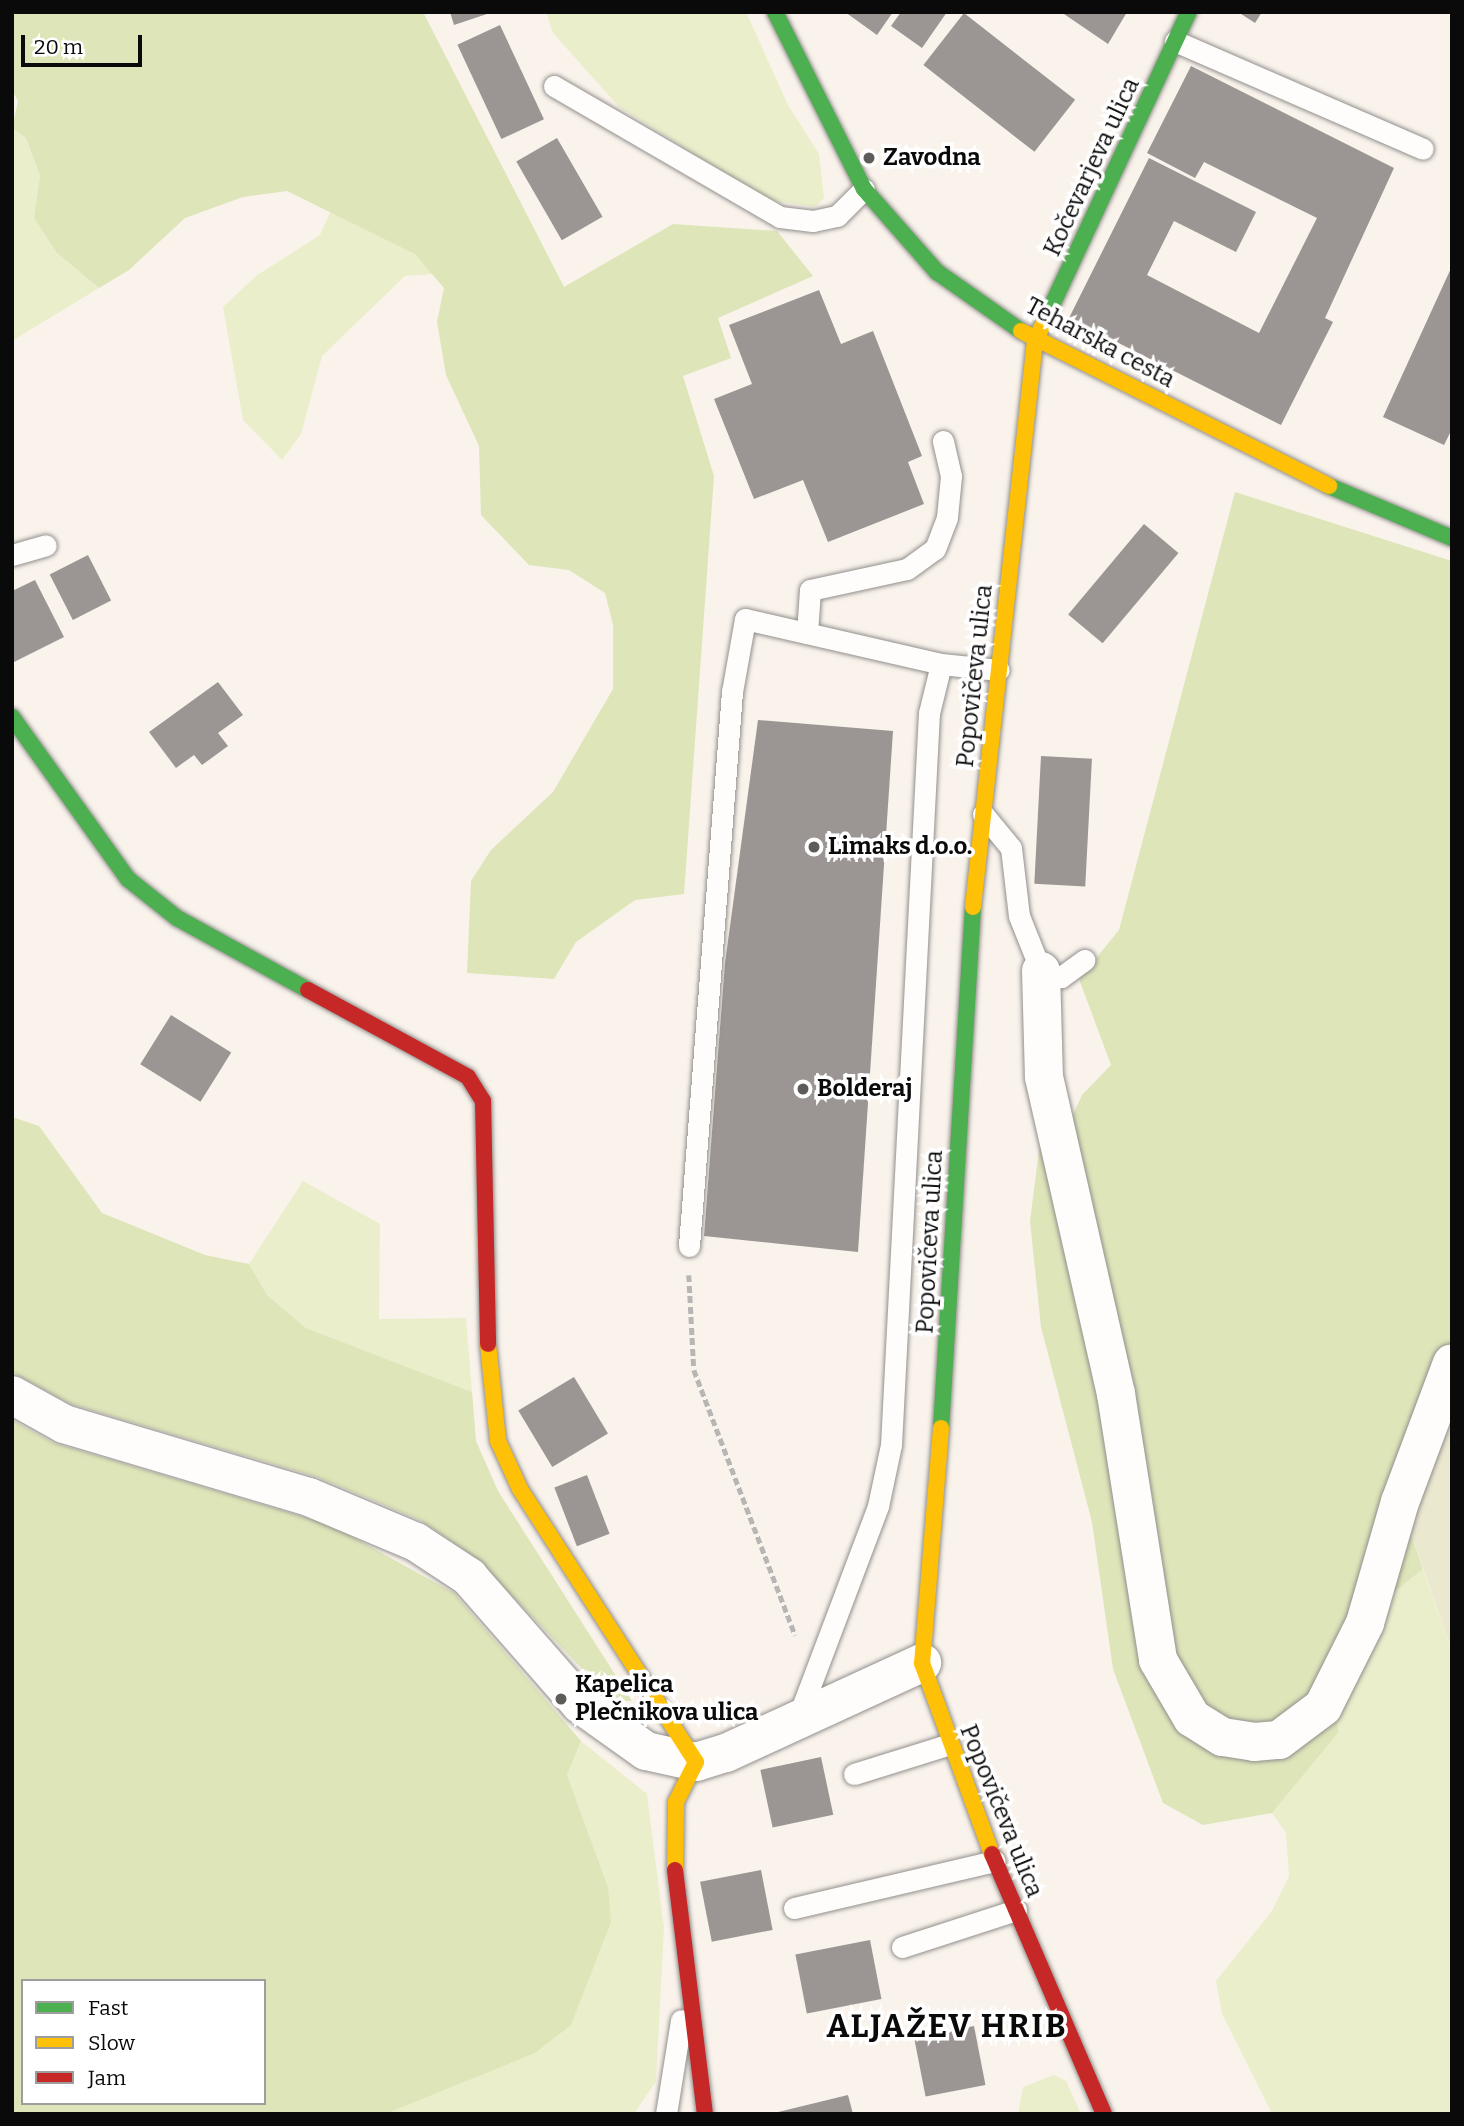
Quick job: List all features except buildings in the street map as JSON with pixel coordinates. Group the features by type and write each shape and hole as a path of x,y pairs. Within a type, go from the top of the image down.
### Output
{"street":[{"name":"Teharska cesta","path":"775,12 864,189 937,272 1035,341 1386,514 1452,538"},
{"name":"Kočevarjeva ulica","path":"1035,341 1189,12"},
{"name":"Popovičeva ulica","path":"1035,341 967,966 952,1290 922,1663 947,1745 1104,2114"},
{"path":"12,717 128,879 177,918 468,1077 482,1101 489,1401 498,1441 520,1489 588,1601 696,1762"},
{"path":"1041,971 1044,1077 1116,1394 1158,1660 1169,1688 1192,1718 1223,1737 1254,1742 1279,1740 1323,1707 1365,1623 1400,1502 1452,1363"},
{"path":"12,1395 64,1424 309,1497 415,1542 469,1577 580,1704 646,1751 696,1762 796,1724 922,1663"},
{"path":"696,1762 676,1802 674,1838 687,1987 705,2114"}],"lane":[{"path":"1175,41 1423,149"},
{"path":"554,86 780,217 813,222 836,216 864,189"},
{"path":"807,633 810,590 907,569 935,549 950,490 943,441"},
{"path":"12,555 46,545"},
{"path":"689,1246 740,637 745,619 941,664 999,670"},
{"path":"796,1724 878,1506 891,1445 929,713 941,664"},
{"path":"983,814 1011,848 1019,916 1041,971 1061,977 1084,960"},
{"path":"854,1774 947,1745"},
{"path":"794,1908 995,1861"},
{"path":"902,1947 1016,1910"},
{"path":"666,2114 687,1987"}],"path":[{"path":"689,1246 694,1370 750,1506 781,1608 815,1678"}],"green space":[{"path":"12,12 423,12 564,287 673,224 777,231 813,276 718,318 731,358 683,376 714,476 684,894 635,900 576,942 554,979 467,973 471,881 491,850 553,792 613,689 613,625 605,593 569,570 529,565 481,515 479,446 446,375 437,322 444,288 415,254 287,191 243,197 185,218 129,270 99,288 57,253 34,218 40,176 26,138 12,128 18,101 12,90"},
{"path":"546,12 746,12 788,105 819,154 824,198 815,207 768,200 619,107 553,33"},
{"path":"12,128 26,138 40,177 34,218 57,253 99,288 12,341"},
{"path":"332,208 415,254 434,274 405,276 322,356 301,434 282,460 243,420 223,307 256,276 320,235"},
{"path":"1235,492 1452,561 1452,1342 1394,1484 1423,1569 1357,1622 1329,1691 1339,1732 1272,1813 1203,1825 1163,1803 1113,1669 1092,1522 1041,1327 1030,1221 1041,1135 1072,1117 1082,1095 1111,1065 1079,979 1119,930"},
{"path":"12,1117 39,1126 102,1213 205,1255 249,1264 267,1295 306,1328 472,1392 476,1441 498,1491 632,1701 620,1701 589,1676 477,1559 420,1520 317,1477 71,1404 12,1372"},
{"path":"303,1181 380,1224 379,1319 466,1318 472,1392 306,1328 267,1295 249,1264"},
{"path":"12,1420 54,1443 331,1525 454,1593 581,1741 567,1775 608,1887 611,1922 571,2025 535,2053 385,2114 12,2114"},
{"path":"1423,1569 1452,1652 1452,2114 1272,2114 1222,2014 1216,1981 1272,1911 1289,1876 1286,1833 1272,1813 1339,1732 1329,1691 1357,1622"},
{"path":"581,1741 647,1794 664,1928 656,2081 634,2114 385,2114 445,2087 608,1887 567,1775"},
{"path":"1054,2075 1066,2081 1081,2114 1018,2114 1023,2087"}],"shaded area":[{"path":"1452,1342 1452,1651 1394,1484"}],"traffic: fast":[{"path":"775,12 864,189 937,272 1021,331"},
{"path":"1046,318 1189,12"},
{"path":"1329,486 1452,538"},
{"path":"12,717 128,879 177,918 308,990"},
{"path":"941,1428 973,907"}],"traffic: slow":[{"path":"973,907 1035,341 1046,318"},
{"path":"1021,331 1329,486"},
{"path":"488,1344 498,1441 520,1489 696,1762 676,1802 675,1870"},
{"path":"941,1428 922,1663 992,1854"}],"traffic: jam":[{"path":"308,990 468,1077 483,1101 488,1344"},
{"path":"992,1854 1104,2114"},
{"path":"675,1870 705,2114"}],"place":[{"name":"Zavodna","path":"869,158"},
{"name":"Limaks d.o.o.","path":"814,847"},
{"name":"Bolderaj","path":"803,1089"},
{"name":"Kapelica Plečnikova ulica","path":"561,1699"}],"district":[{"name":"ALJAŽEV HRIB","path":"947,2026"}]}
